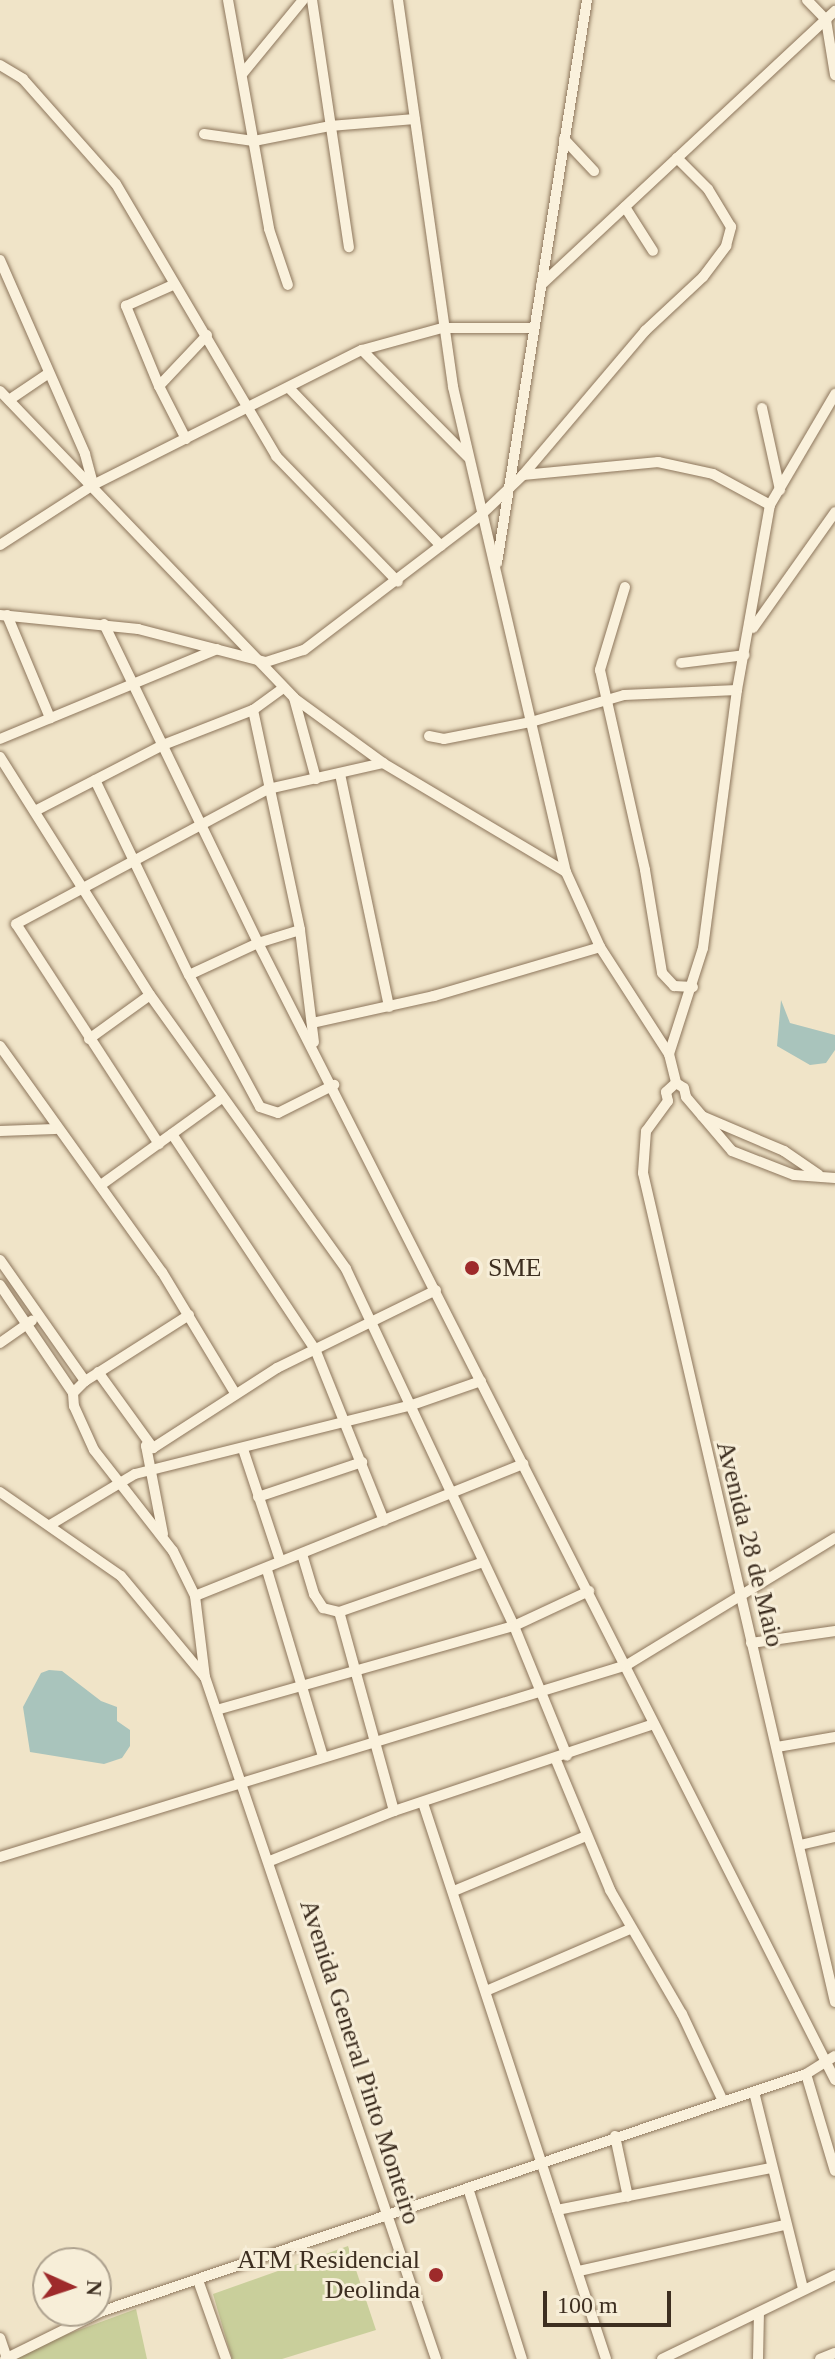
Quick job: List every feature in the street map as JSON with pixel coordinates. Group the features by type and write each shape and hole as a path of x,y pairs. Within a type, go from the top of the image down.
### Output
{"street":[{"path":"228,0 269,229 288,285"},
{"path":"243,73 303,0"},
{"path":"312,0 349,247"},
{"path":"398,0 442,328 481,515 566,872 600,947 669,1054 676,1083 684,1088 686,1097 732,1151 794,1175 835,1178"},
{"path":"496,573 506,491 587,0"},
{"path":"807,0 831,15"},
{"path":"833,0 835,75"},
{"path":"540,286 831,15"},
{"path":"0,65 23,79 97,159 207,335 246,410 276,456 398,582"},
{"path":"204,134 254,141 330,126 415,119"},
{"path":"564,139 594,171"},
{"path":"50,718 3,615 104,624 276,662 295,654 398,582 481,515 523,475 726,246 731,227 723,209 677,158"},
{"path":"625,207 653,251"},
{"path":"0,260 85,454 93,485"},
{"path":"173,285 126,306 159,386 186,439"},
{"path":"0,545 93,485 362,350 442,328 533,328"},
{"path":"159,386 207,335"},
{"path":"362,350 470,459"},
{"path":"9,400 49,373"},
{"path":"289,388 441,546"},
{"path":"0,391 193,587 253,658 294,698 383,763 566,872"},
{"path":"669,1054 693,987 709,911 737,690 751,631 770,505 835,394"},
{"path":"762,408 780,490"},
{"path":"523,475 658,462 713,474 770,505"},
{"path":"751,631 831,527 835,512"},
{"path":"625,587 601,658 662,973 674,986 693,987"},
{"path":"104,624 258,943 334,1085 654,1724 830,2059 835,2080"},
{"path":"0,739 219,648"},
{"path":"681,663 745,655"},
{"path":"35,811 163,745 253,710 283,688"},
{"path":"429,736 444,739 531,722 609,698 737,690"},
{"path":"294,698 316,779"},
{"path":"253,710 300,930 315,1048"},
{"path":"0,757 150,995 346,1269 412,1405 543,1694 586,1836 630,1929 682,2014 723,2101"},
{"path":"159,1144 16,928 20,920 268,789 383,763"},
{"path":"340,774 389,1007"},
{"path":"95,780 189,975 264,1111 278,1113 334,1085"},
{"path":"189,975 258,943 300,930"},
{"path":"312,1023 389,1007 600,947"},
{"path":"89,1039 150,995"},
{"path":"0,1046 55,1129 101,1185 189,1315 235,1393"},
{"path":"676,1083 666,1092 668,1101 676,1104 686,1097"},
{"path":"101,1185 223,1097"},
{"name":"Avenida 28 de Maio","path":"668,1101 646,1131 643,1173 835,2002"},
{"path":"702,1116 784,1151 821,1176"},
{"path":"0,1131 55,1129"},
{"path":"172,1134 315,1349 347,1422 384,1521"},
{"path":"0,1260 85,1381"},
{"path":"0,1285 73,1393 77,1420 119,1486 164,1536 195,1596 206,1654 205,1677"},
{"path":"164,1536 155,1470 146,1450 235,1393 315,1349 374,1324 436,1290"},
{"path":"73,1393 98,1372 189,1315"},
{"path":"0,1343 38,1318"},
{"path":"98,1372 153,1448"},
{"path":"50,1525 135,1474 412,1405 481,1381"},
{"path":"243,1449 280,1560"},
{"path":"258,1497 362,1462"},
{"path":"195,1596 267,1570 280,1560 302,1554 523,1464"},
{"path":"0,1492 130,1584 205,1677"},
{"path":"0,1857 244,1779 376,1745 627,1665 835,1538"},
{"path":"302,1554 323,1608 339,1612 483,1562"},
{"path":"267,1570 323,1757"},
{"path":"220,1709 514,1626 589,1591"},
{"path":"339,1612 394,1811"},
{"path":"751,1643 835,1631"},
{"name":"Avenida General Pinto Monteiro","path":"205,1677 220,1709 244,1779 436,2359"},
{"path":"270,1861 394,1811 562,1758 654,1724"},
{"path":"777,1747 835,1737"},
{"path":"423,1803 606,2359"},
{"path":"454,1891 586,1836"},
{"path":"800,1845 835,1837"},
{"path":"486,1991 630,1929"},
{"path":"0,2338 6,2359 100,2312 199,2283 387,2213 806,2074 830,2059"},
{"path":"806,2074 835,2171"},
{"path":"754,2092 803,2289"},
{"path":"615,2136 628,2197"},
{"path":"557,2210 771,2168"},
{"path":"468,2188 522,2359"},
{"path":"579,2271 785,2225"},
{"path":"662,2359 835,2275"},
{"path":"199,2283 226,2359"},
{"path":"758,2359 759,2313"},
{"path":"820,2359 835,2353"}],"green space":[{"path":"348,2246 376,2330 282,2359 232,2359 213,2294"},
{"path":"136,2309 147,2359 5,2359 87,2327 112,2327 112,2318"}],"water":[{"path":"781,1000 790,1023 835,1035 835,1050 826,1063 810,1065 777,1046"},
{"path":"62,1671 101,1701 117,1707 117,1721 130,1730 130,1746 122,1758 104,1764 30,1752 23,1707 41,1673"}],"place":[{"name":"SME","path":"472,1268"},
{"name":"ATM Residencial Deolinda","path":"436,2275"}]}
